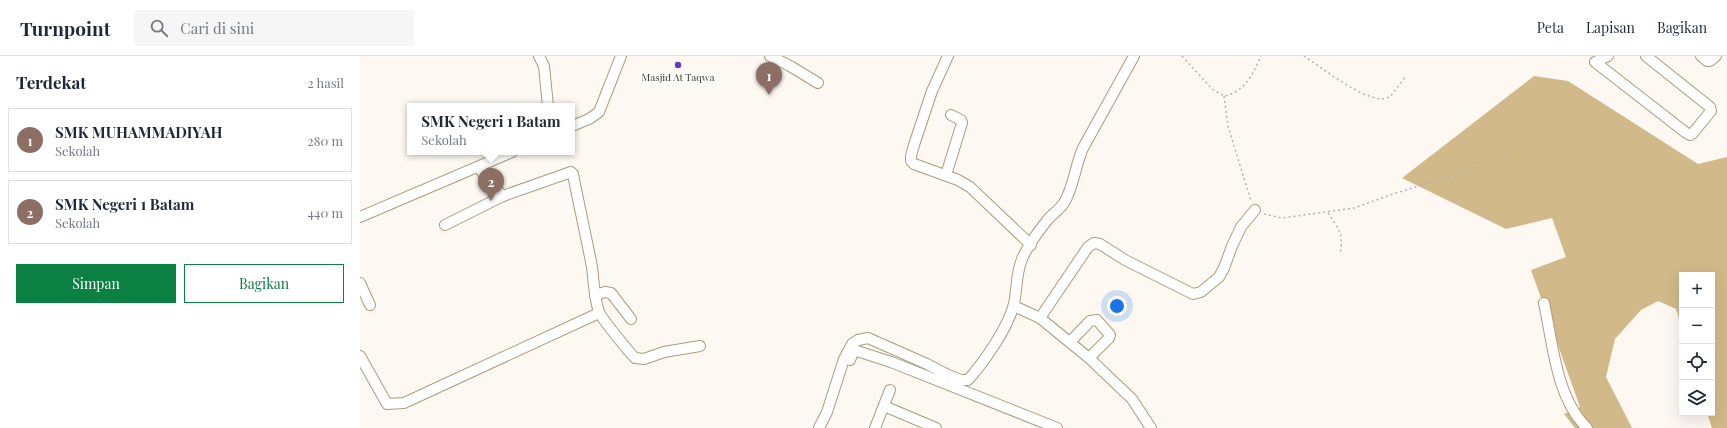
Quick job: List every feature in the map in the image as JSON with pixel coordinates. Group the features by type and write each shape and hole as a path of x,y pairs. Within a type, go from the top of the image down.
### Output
{"street":[{"path":"539,56 544,66 548,103"},
{"path":"575,125 599,112 621,56"},
{"path":"770,56 818,82"},
{"path":"948,56 932,91 910,156 914,164 946,175 970,187 1031,245"},
{"path":"819,428 827,412 844,359 852,344 858,340 868,338 927,364 948,376 961,380 968,380 985,360 1002,331 1014,306 1022,259 1050,218 1063,204 1069,193 1077,162 1083,148 1134,56"},
{"path":"1591,59 1608,56"},
{"path":"1591,59 1690,135 1708,116 1711,111 1710,107 1646,56"},
{"path":"1701,56 1707,61 1710,61 1716,56"},
{"path":"946,175 962,123 961,120 951,115"},
{"path":"360,217 505,155"},
{"path":"478,166 502,196"},
{"path":"446,225 502,196 570,172 573,174 592,269 594,294 599,313 604,322 610,326 635,358 644,359 664,352 700,346"},
{"path":"1040,318 1088,246 1094,242 1193,294 1198,294 1219,277 1241,228 1255,210"},
{"path":"360,285 370,305"},
{"path":"594,294 605,292 610,293 631,318"},
{"path":"1544,303 1562,386 1578,419 1587,428"},
{"path":"1014,306 1040,318 1088,358 1132,399 1151,428"},
{"path":"360,356 388,404 397,405 599,313"},
{"path":"1070,342 1090,321 1096,320 1109,332 1109,338 1088,358"},
{"path":"825,428 854,350 891,362 1057,428"},
{"path":"875,428 890,390"},
{"path":"884,406 936,428"}],"path":[{"path":"1182,56 1212,89 1224,96 1235,93 1247,83 1261,56"},
{"path":"1304,56 1342,82 1381,99 1390,97 1406,76"},
{"path":"1224,96 1228,126 1239,166 1255,210 1270,217 1282,218 1328,213 1354,208 1393,194 1474,169 1514,152"},
{"path":"1328,213 1341,234 1343,241 1340,254"}],"shaded area":[{"path":"1534,76 1568,81 1698,164 1727,157 1727,428 1712,428 1708,416 1715,416 1715,272 1679,272 1679,318 1676,309 1658,301 1641,310 1615,339 1606,377 1632,428 1575,428 1564,414 1580,407 1531,270 1566,257 1552,218 1506,229 1402,178"}],"place":[{"name":"Masjid At Taqwa","path":"678,65"},
{"name":"SMK MUHAMMADIYAH","path":"769,95"},
{"name":"SMK Negeri 1 Batam","path":"491,201"}]}
